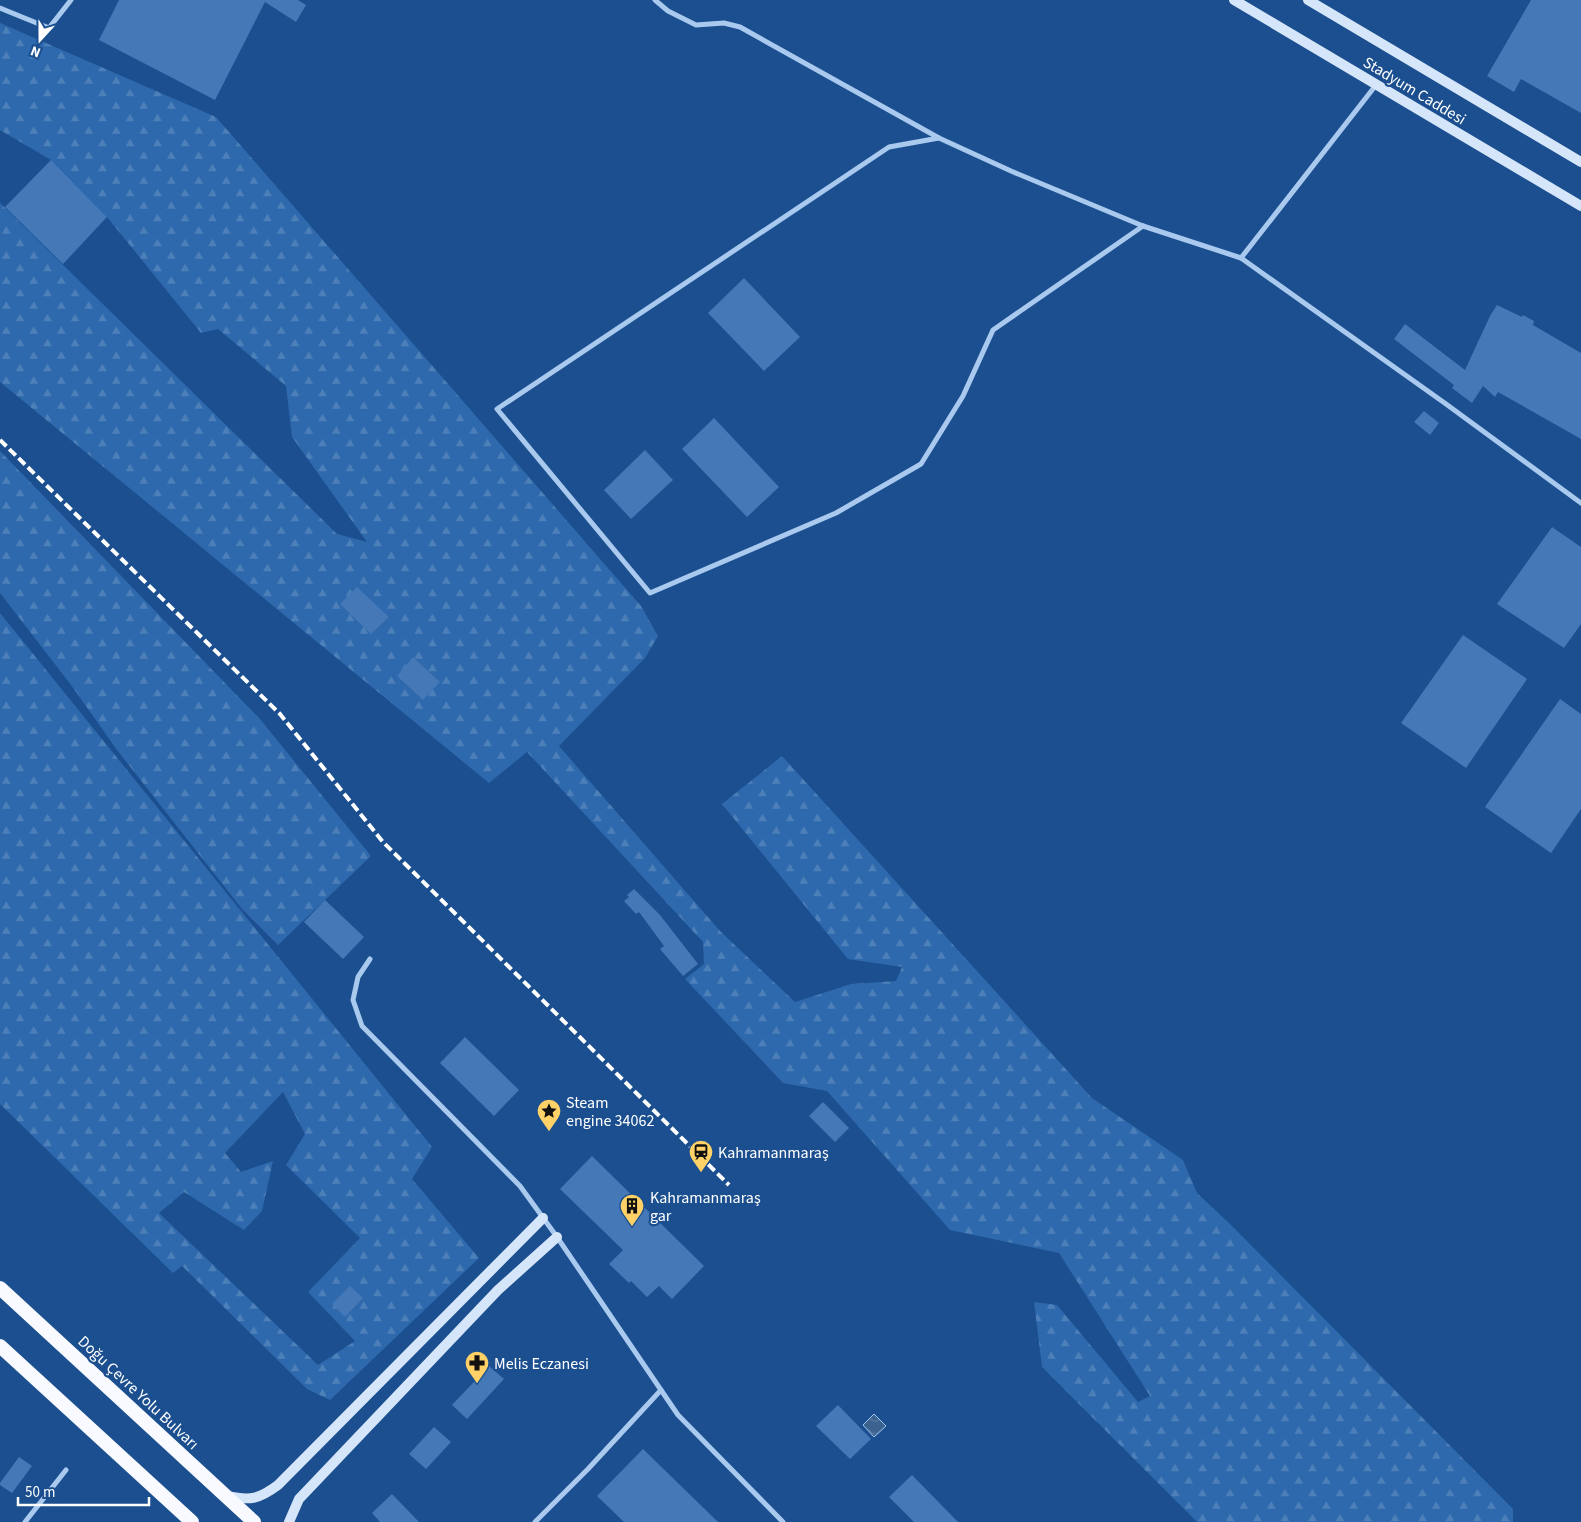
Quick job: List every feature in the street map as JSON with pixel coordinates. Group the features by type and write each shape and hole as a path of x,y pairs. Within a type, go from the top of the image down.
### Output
{"highway":[{"name":"Doğu Çevre Yolu Bulvarı","path":"0,1288 254,1522"},
{"path":"0,1346 192,1522"}],"main road":[{"name":"Stadyum Caddesi","path":"1234,0 1581,206"},
{"name":"Stadyum Caddesi","path":"1308,0 1581,162"},
{"path":"226,1496 244,1499 264,1496 278,1485 543,1218"},
{"path":"288,1522 299,1499 306,1491 498,1290 557,1237"}],"street":[{"path":"0,8 48,28 71,0"},
{"path":"655,0 668,11 696,25 724,23 740,27 939,138 1011,171 1144,226 1241,258 1581,503"},
{"path":"1241,258 1376,84"},
{"path":"939,138 889,147 497,409 650,593 836,514 921,464 963,396 993,330 1144,226"},
{"path":"370,959 358,977 353,1000 362,1026 520,1186 678,1415 783,1522"},
{"path":"535,1522 588,1469 661,1390"},
{"path":"25,1522 66,1470"}],"green space":[{"path":"0,23 216,117 641,606 658,636 645,658 559,746 720,931 795,1002 851,984 896,981 902,967 848,959 722,804 782,756 1092,1098 1183,1160 1197,1193 1513,1509 1513,1522 1197,1522 1042,1367 1034,1302 1057,1305 1138,1402 1150,1396 1059,1253 950,1230 827,1091 783,1083 685,979 704,964 703,942 527,752 489,783 0,382 0,203 337,534 367,542 292,437 286,386 218,329 201,333 107,217 51,160 0,130"},
{"path":"0,451 260,719 371,856 278,945 242,909 117,750 71,685 0,593"},
{"path":"0,613 432,1147 412,1179 479,1258 330,1400 307,1389 182,1266 173,1273 0,1104","holes":["283,1092 305,1134 286,1165 360,1238 308,1292 355,1341 318,1365 159,1213 184,1192 244,1230 262,1211 273,1161 241,1172 225,1153"]}],"water":[{"path":"874,1414 886,1426 874,1437 863,1425"}],"building":[{"path":"119,0 298,0 306,5 296,22 265,2 215,100 99,40"},
{"path":"1531,0 1581,0 1581,113 1521,79 1514,92 1487,76"},
{"path":"51,160 107,217 63,264 5,207"},
{"path":"744,278 800,337 764,371 708,313"},
{"path":"1497,305 1534,321 1533,325 1581,353 1581,439 1498,392 1495,397 1483,386 1472,403 1452,388 1454,385 1394,339 1405,324 1465,370"},
{"path":"1424,411 1439,423 1430,435 1414,422"},
{"path":"714,418 779,487 747,517 682,449"},
{"path":"645,450 673,480 631,519 604,490"},
{"path":"1552,527 1581,547 1581,624 1564,648 1497,604"},
{"path":"357,587 389,617 371,634 340,604"},
{"path":"1463,635 1527,679 1466,768 1401,723"},
{"path":"413,657 440,682 423,700 397,676"},
{"path":"1560,699 1581,714 1581,809 1551,853 1485,807"},
{"path":"634,889 660,915 698,964 683,976 660,949 664,946 639,912 636,914 624,901 629,897 627,895"},
{"path":"325,900 364,937 343,959 304,922"},
{"path":"465,1037 519,1090 494,1116 440,1063"},
{"path":"823,1102 849,1128 835,1142 809,1116"},
{"name":"Kahramanmaraş gar","path":"592,1156 704,1266 672,1299 659,1286 647,1297 631,1281 629,1283 609,1264 623,1250 560,1189"},
{"path":"350,1286 363,1298 345,1317 332,1304"},
{"path":"489,1366 504,1379 467,1419 452,1405"},
{"path":"838,1405 871,1439 850,1459 816,1426"},
{"path":"434,1427 451,1442 426,1469 409,1454"},
{"path":"643,1449 718,1522 624,1522 597,1496"},
{"path":"19,1457 32,1466 12,1493 0,1485 0,1483"},
{"path":"912,1475 958,1522 914,1522 889,1497"},
{"path":"392,1494 419,1522 380,1522 372,1513"}],"railway":[{"path":"0,440 280,714 383,842 729,1185"}],"place":[{"name":"Steam engine 34062","path":"549,1132"},
{"name":"Kahramanmaraş","path":"701,1173"},
{"name":"Kahramanmaraş gar","path":"632,1227"},
{"name":"Melis Eczanesi","path":"477,1384"}]}
